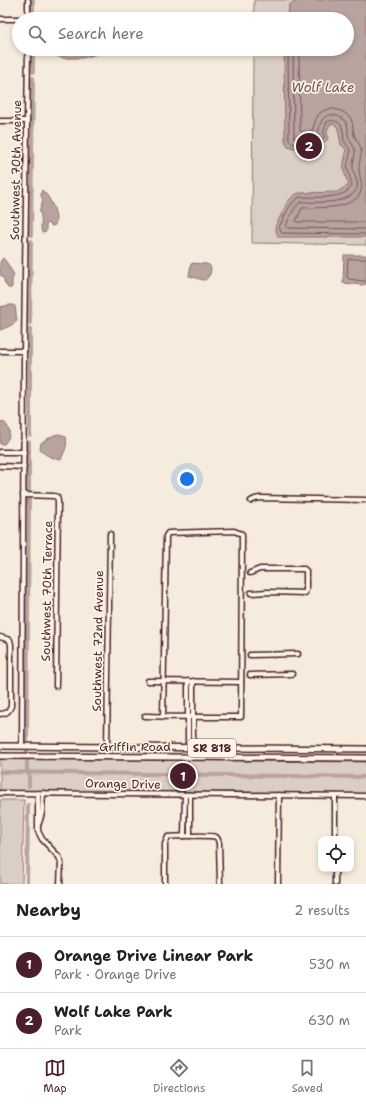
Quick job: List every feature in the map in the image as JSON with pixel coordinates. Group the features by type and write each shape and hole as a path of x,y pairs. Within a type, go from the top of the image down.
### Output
{"main road":[{"name":"Griffin Road","path":"0,746 366,749"},
{"path":"6,756 15,753 22,746"},
{"path":"28,756 29,751 36,746"},
{"name":"Griffin Road","path":"0,756 366,758"}],"street":[{"path":"28,0 28,12"},
{"path":"0,19 12,19"},
{"name":"Southwest 70th Avenue","path":"22,746 24,351 28,56"},
{"path":"0,121 27,121"},
{"path":"0,351 24,351"},
{"path":"0,452 24,452"},
{"path":"0,466 24,467"},
{"name":"Southwest 70th Terrace","path":"23,495 57,497 56,686"},
{"path":"251,501 260,498 366,500"},
{"path":"145,716 163,717 240,717 242,534 234,531 168,533 166,536 163,717"},
{"name":"Southwest 72nd Avenue","path":"107,747 110,534"},
{"path":"250,573 260,569 304,569 306,571 305,593 251,593"},
{"path":"0,637 10,640 11,645 11,706 9,710 2,714"},
{"path":"250,655 298,654"},
{"path":"250,675 292,674"},
{"path":"148,681 241,682"},
{"path":"188,681 188,717 191,748"},
{"path":"191,748 194,681"},
{"name":"Orange Drive","path":"0,793 366,796"},
{"path":"38,793 38,828 40,836 59,857 61,862 60,884"},
{"path":"38,828 42,813 43,793"},
{"path":"184,836 185,795"},
{"path":"190,795 190,836"},
{"path":"278,884 279,795"},
{"path":"335,796 335,836"},
{"path":"165,884 165,844 168,837 184,836 215,836 217,838 219,843 220,884"},
{"path":"335,872 335,884"}],"shaded area":[{"path":"254,0 366,0 366,245 252,243 253,56 354,56 354,12 254,12"},
{"path":"0,759 366,762 366,794 0,791"},
{"path":"0,800 24,800 22,884 0,884"}],"water":[{"name":"Wolf Lake","path":"300,0 366,0 366,237 278,237 275,227 288,201 293,196 299,193 337,192 349,185 344,171 346,152 344,147 341,145 338,128 334,124 330,124 327,131 328,139 319,146 294,148 288,146 285,141 284,56 354,56 354,12 288,12 289,5"},
{"path":"56,56 91,56 82,58 63,58"},
{"path":"42,190 53,206 56,221 55,225 52,226 47,223 46,232 42,233 40,208 42,204"},
{"path":"344,255 366,255 366,284 343,283"},
{"path":"3,258 14,275 11,288 8,288 0,274 0,262"},
{"path":"191,264 209,265 211,269 210,274 206,280 189,276"},
{"path":"9,305 15,306 17,321 14,324 0,330 0,307"},
{"path":"0,421 5,423 9,431 9,436 4,444 0,444"},
{"path":"60,434 66,437 65,449 61,460 47,455 40,449 41,443 54,435"}],"waterway":[{"path":"33,0 33,12"},
{"path":"33,56 33,72"},
{"path":"31,235 33,78"},
{"path":"30,323 31,241"},
{"path":"30,329 30,435"},
{"path":"29,442 29,492"},
{"path":"27,741 29,498"},
{"path":"27,760 27,772"},
{"path":"0,772 366,777"},
{"path":"29,772 29,786"},
{"path":"27,884 28,805"}],"place":[{"name":"Wolf Lake Park","path":"309,146"},
{"name":"Orange Drive Linear Park","path":"183,776"}]}
